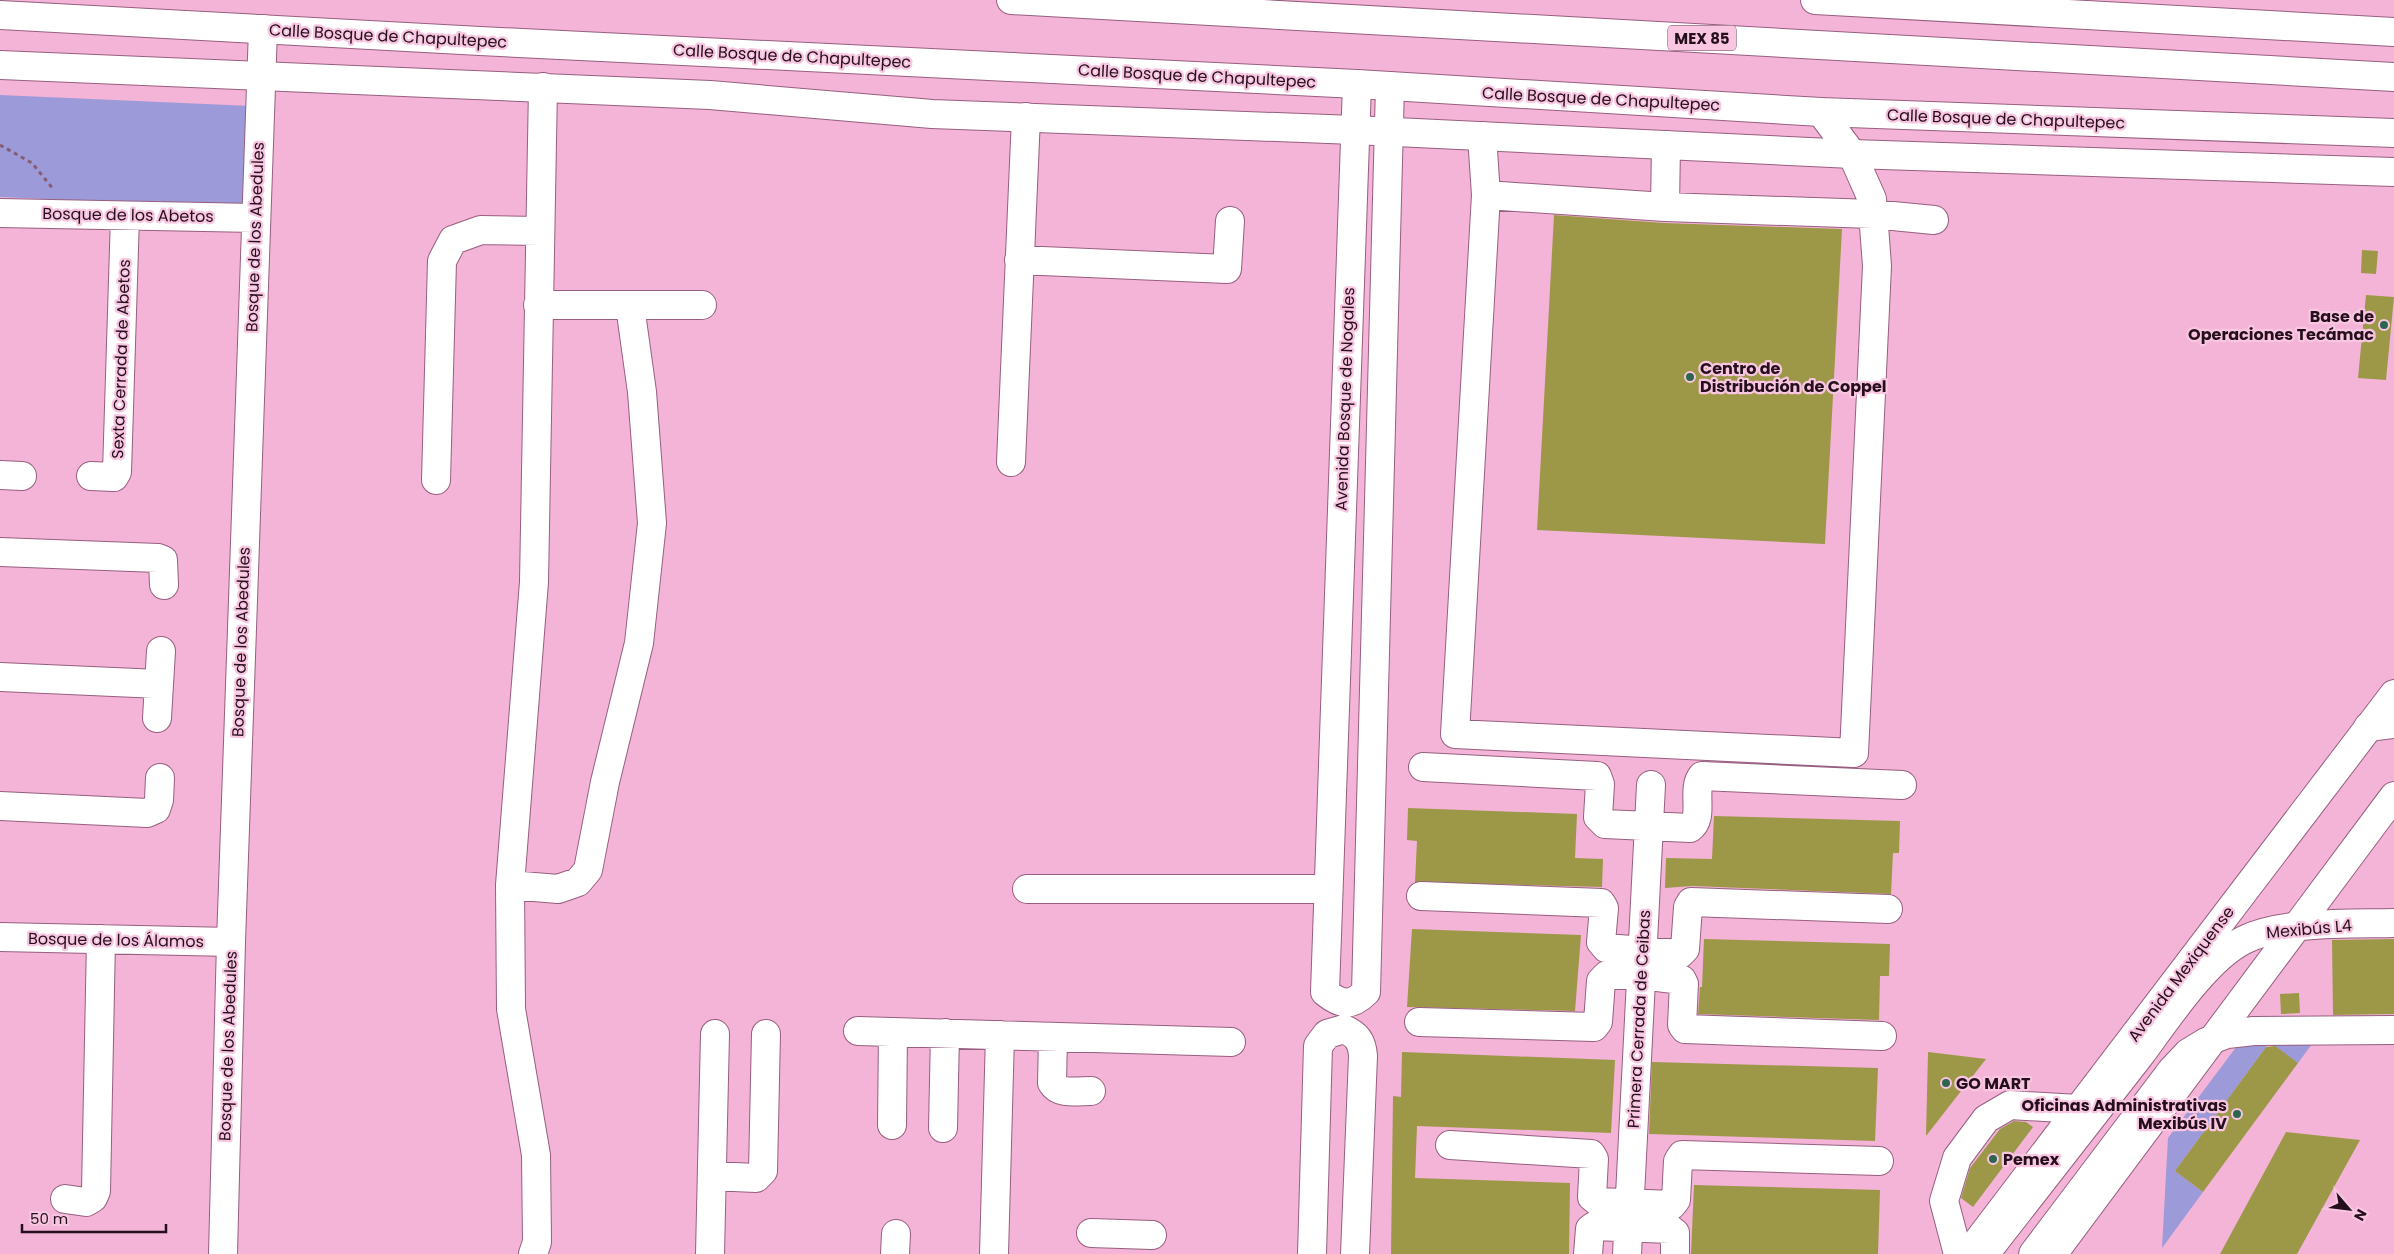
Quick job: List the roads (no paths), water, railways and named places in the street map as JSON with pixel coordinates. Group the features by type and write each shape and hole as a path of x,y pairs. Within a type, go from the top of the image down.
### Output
{"main road":[{"name":"MEX 85","path":"1011,0 2394,77"},
{"path":"1815,0 2394,32"},
{"name":"Calle Bosque de Chapultepec","path":"0,16 1357,84 1821,112 2394,133"},
{"name":"Bosque de los Abedules","path":"223,1254 231,942 263,30"},
{"path":"0,65 710,95 932,114 1354,130 1852,154 2394,172"},
{"name":"Avenida Bosque de Nogales","path":"1357,84 1352,180 1325,992 1334,999 1346,1003 1357,1001 1366,992 1390,86"},
{"path":"533,1254 537,1242 536,1155 512,1009 510,885 534,582 543,87"},
{"path":"1482,136 1486,195 1455,734 1854,753 1877,266 1872,199 1852,154 1821,112"},
{"path":"1011,462 1026,117"},
{"path":"1665,207 1666,145"},
{"path":"1352,180 1388,182"},
{"path":"1486,195 1665,207 1872,214 1934,220"},
{"name":"Bosque de los Abetos","path":"0,213 255,218"},
{"name":"Sexta Cerrada de Abetos","path":"91,476 108,478 114,477 117,472 125,216"},
{"path":"1019,260 1228,270 1230,221"},
{"path":"436,480 442,260 454,240 481,230 539,231"},
{"path":"538,305 702,305"},
{"path":"510,885 558,889 578,882 588,870 605,782 639,644 652,523 642,392 630,306"},
{"path":"0,552 158,558 164,560 164,585"},
{"path":"1338,617 1376,616"},
{"path":"157,718 161,651"},
{"path":"0,677 159,684"},
{"name":"Avenida Mexiquense","path":"1968,1254 2078,1109 2381,726 2394,694"},
{"path":"1423,767 1597,776 1600,784 1598,817 1605,824 1690,828 1694,825 1698,783 1702,776 1902,785"},
{"path":"0,806 147,813 156,809 160,778"},
{"name":"Primera Cerrada de Ceibas","path":"1627,1254 1651,785"},
{"path":"2053,1254 2394,796"},
{"path":"1330,827 1371,828"},
{"path":"1027,889 1328,889"},
{"path":"1421,896 1601,903 1604,908 1602,942 1606,948 1682,980 1684,984 1682,1025 1686,1029 1882,1036"},
{"path":"1418,1022 1594,1027 1598,1022 1601,981 1603,977 1642,963 1683,952 1688,907 1691,902 1888,909"},
{"name":"Mexibús L4","path":"1985,1254 2191,989 2231,948 2260,933 2297,928 2394,923"},
{"name":"Bosque de los Álamos","path":"0,938 231,942"},
{"path":"65,1199 86,1202 94,1198 96,1191 101,940"},
{"path":"1312,1254 1318,1046 1327,1034 1344,1029 1356,1035 1362,1047 1363,1056 1355,1254"},
{"path":"2033,1254 2172,1070 2188,1053 2214,1039 2242,1032 2394,1030"},
{"path":"858,1031 1231,1042"},
{"path":"892,1032 892,1126"},
{"path":"942,1128 945,1033"},
{"path":"710,1254 715,1034"},
{"path":"712,1176 756,1178 763,1171 766,1034"},
{"path":"994,1254 1000,1035"},
{"path":"1053,1036 1052,1083 1055,1088 1060,1091 1091,1091"},
{"path":"1958,1254 1944,1201 1957,1158 1986,1119 2010,1105 2078,1109"},
{"path":"1450,1145 1591,1154 1594,1159 1592,1197 1598,1202 1673,1231 1675,1233 1674,1254"},
{"path":"1588,1254 1591,1227 1675,1203 1678,1161 1682,1155 1879,1160"},
{"path":"1091,1234 1152,1236"}],"place":[{"name":"Base de Operaciones Tecámac","path":"2384,325"},
{"name":"Centro de Distribución de Coppel","path":"1690,377"},
{"name":"GO MART","path":"1946,1083"},
{"name":"Oficinas Administrativas Mexibús IV","path":"2237,1114"},
{"name":"Pemex","path":"1993,1159"}]}
